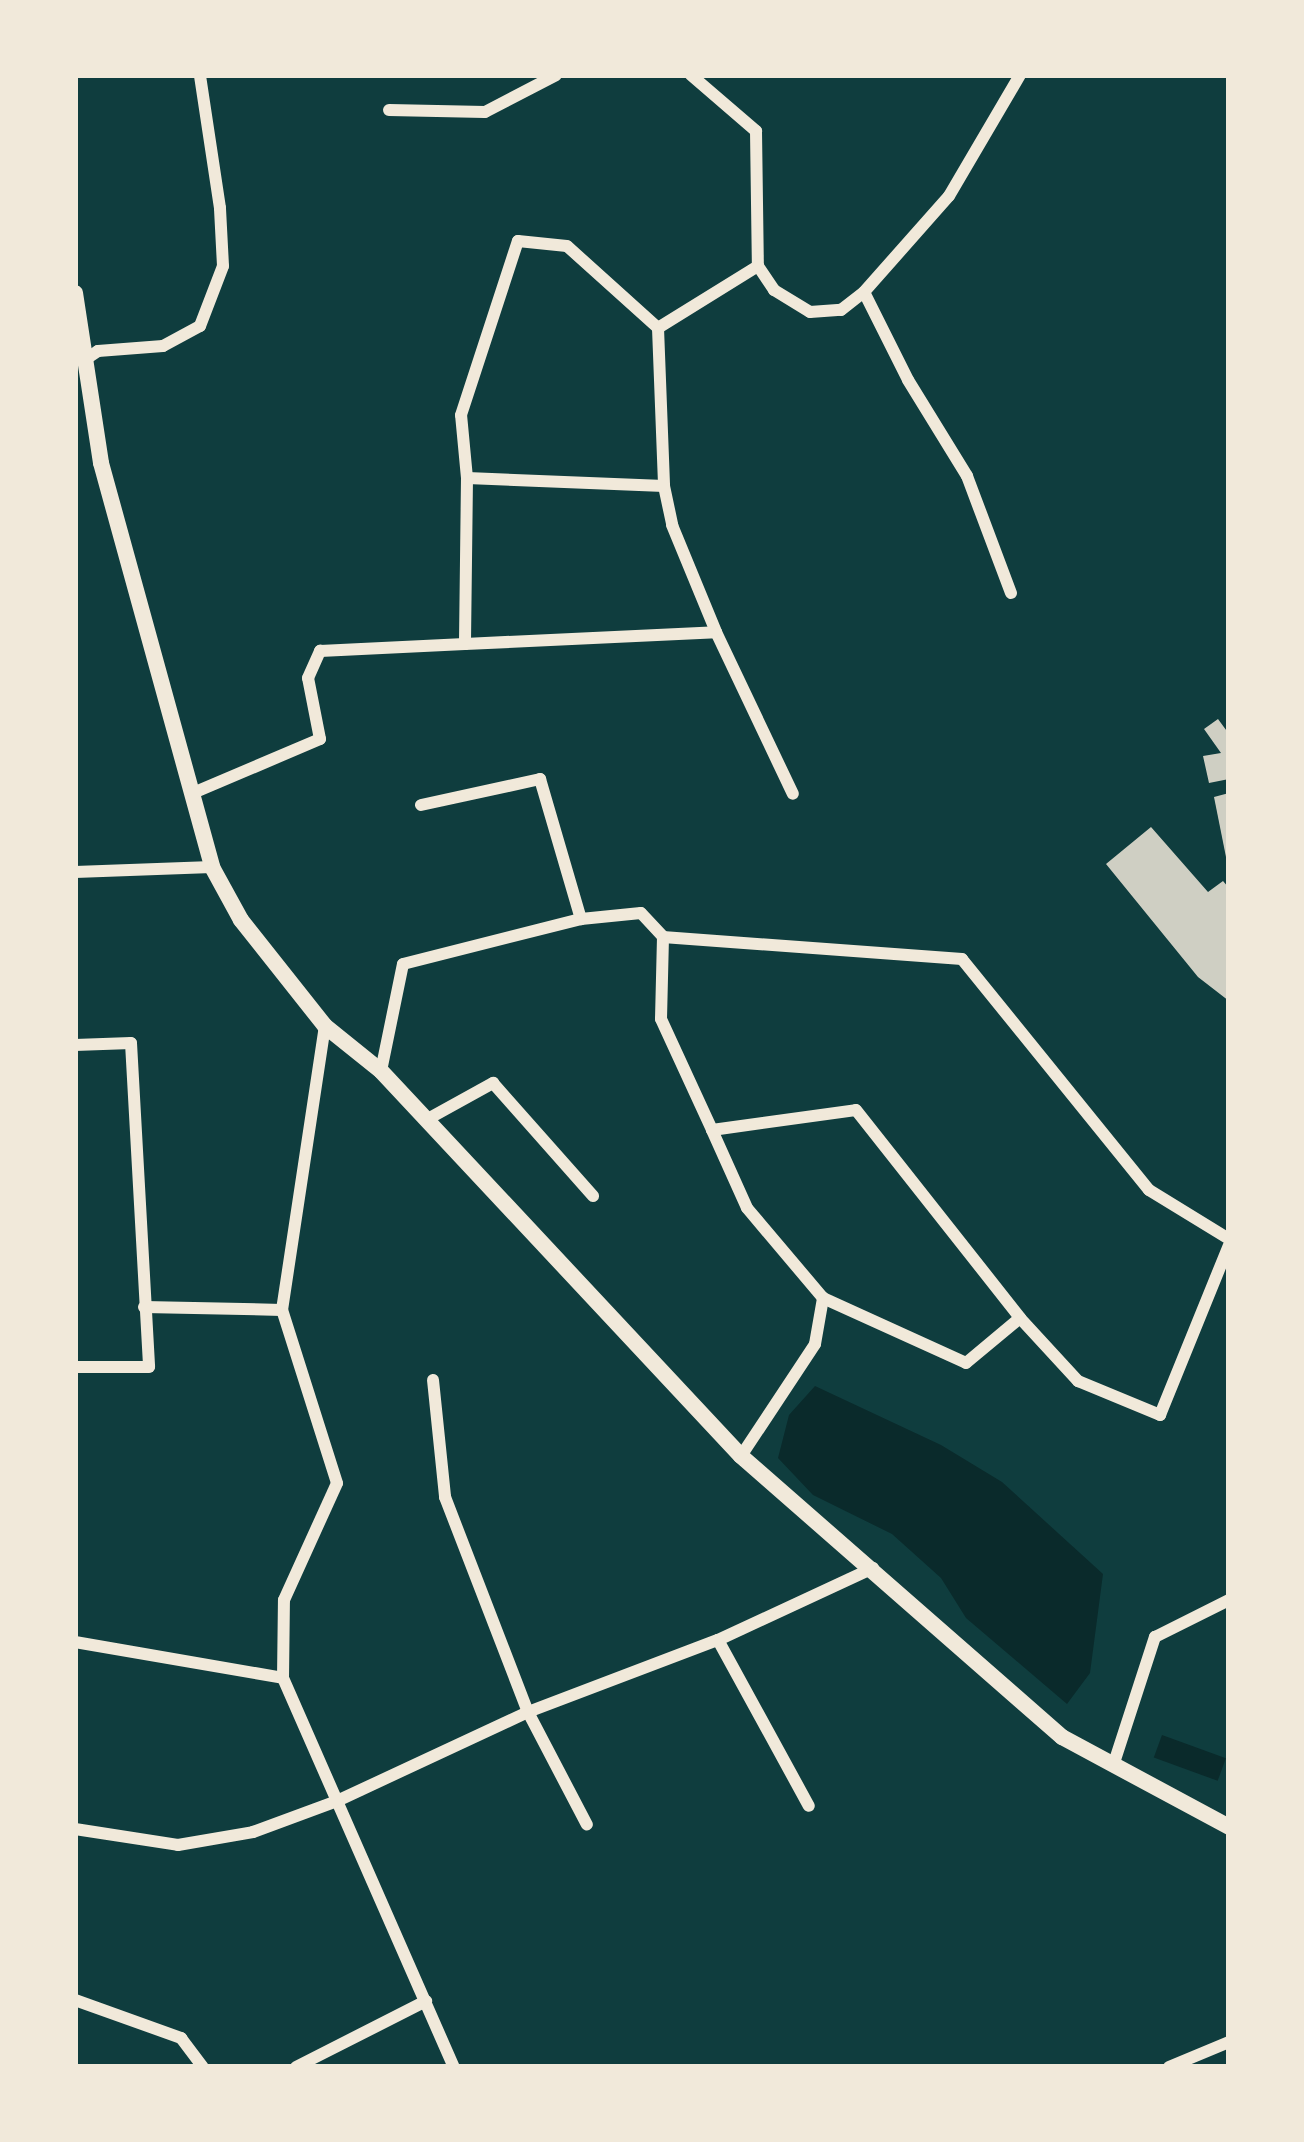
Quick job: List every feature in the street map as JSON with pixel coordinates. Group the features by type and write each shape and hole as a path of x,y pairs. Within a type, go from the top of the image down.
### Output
{"street":[{"path":"83,362 98,351 163,346 200,326 223,266 200,75"},
{"path":"389,110 485,112 556,75"},
{"path":"692,75 756,131 758,266 775,290 810,312 841,310 864,292 949,196 1020,75"},
{"path":"466,644 467,478 461,416 518,241 567,246 658,328 664,486 672,525 716,632 793,794"},
{"path":"658,328 758,266"},
{"path":"864,292 908,380 967,476 1011,593"},
{"path":"75,293 100,463 212,867 242,920 325,1026 380,1071 741,1456 1062,1737 1229,1828"},
{"path":"467,478 664,486"},
{"path":"194,793 320,739 308,678 320,651 716,632"},
{"path":"421,805 540,779 581,919"},
{"path":"75,872 212,867"},
{"path":"380,1071 403,964 581,919 641,913 663,937 962,959 1149,1190 1229,1242 1160,1415 1078,1381 1020,1318 856,1110 712,1130"},
{"path":"663,937 661,1019 747,1208 823,1298 966,1363 1020,1318"},
{"path":"325,1026 282,1310 337,1483 284,1600 283,1678 454,2067"},
{"path":"75,1045 131,1043 149,1367 75,1367"},
{"path":"425,1120 493,1083 593,1196"},
{"path":"741,1456 815,1344 823,1298"},
{"path":"144,1307 282,1310"},
{"path":"434,1380 446,1497 528,1712 587,1825"},
{"path":"75,1829 178,1845 253,1832 337,1801 528,1712 718,1640 872,1568"},
{"path":"1113,1766 1155,1637 1229,1600"},
{"path":"718,1640 809,1806"},
{"path":"75,1642 283,1678"},
{"path":"75,2000 181,2038 203,2067"},
{"path":"296,2067 301,2060 426,2001"},
{"path":"1169,2067 1229,2042"}],"water":[{"path":"815,1386 941,1445 1002,1482 1103,1574 1090,1673 1067,1704 966,1618 941,1578 892,1534 813,1495 778,1458 789,1415"},
{"path":"1162,1735 1226,1758 1218,1781 1154,1758"}],"building":[{"path":"1218,719 1229,734 1229,779 1209,783 1203,756 1221,753 1204,729"},
{"path":"1229,793 1229,862 1227,862 1214,797"},
{"path":"1151,827 1208,892 1223,881 1229,888 1229,1001 1198,977 1106,864"}]}
